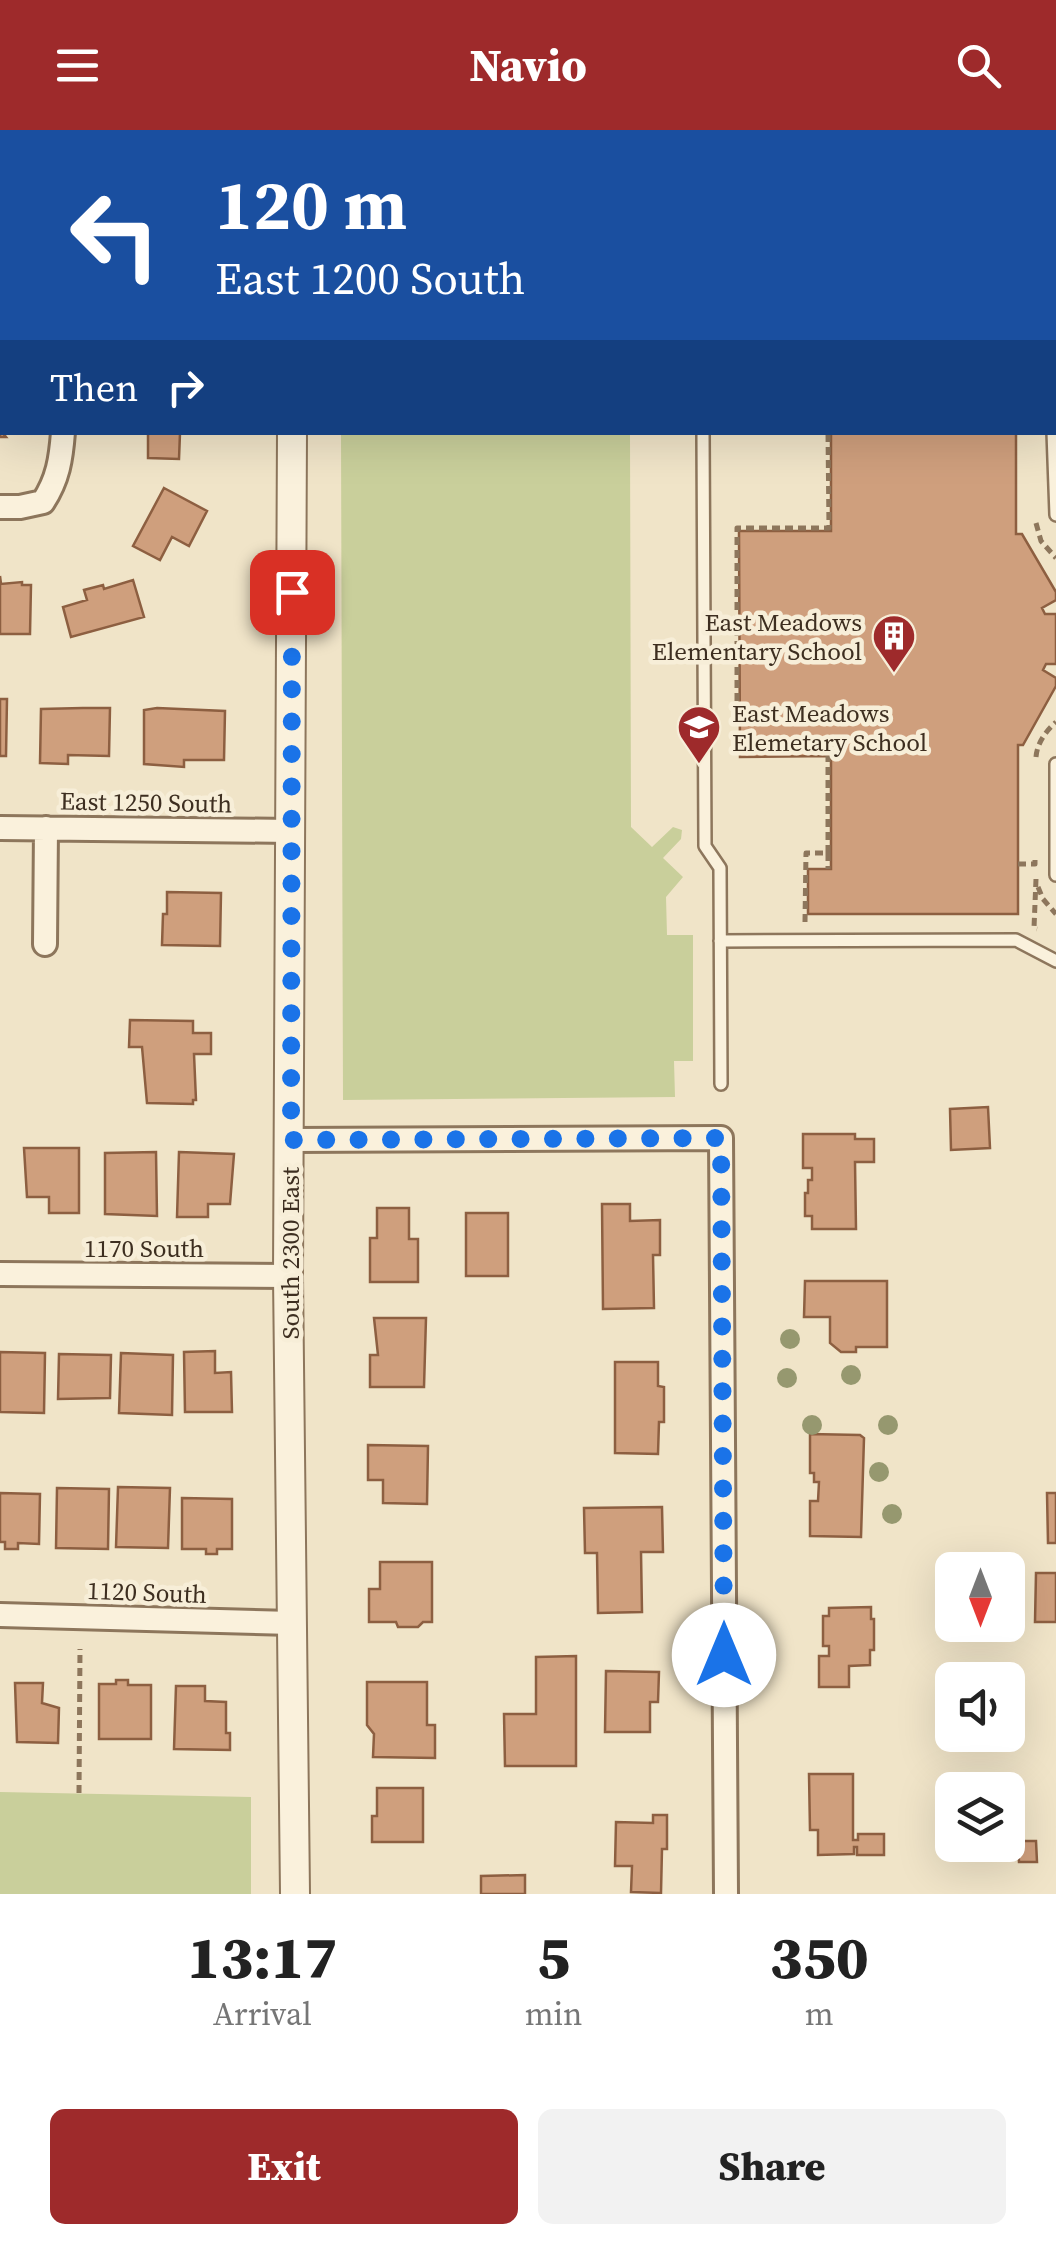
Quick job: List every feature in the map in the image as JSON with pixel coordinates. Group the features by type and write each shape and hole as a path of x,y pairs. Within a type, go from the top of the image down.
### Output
{"street":[{"path":"0,507 43,502 55,484 63,435"},
{"name":"South 2300 East","path":"292,435 288,1276 295,1894"},
{"name":"East 1250 South","path":"0,828 292,832"},
{"path":"44,944 46,828"},
{"path":"291,1140 721,1138 726,1894"},
{"name":"1170 South","path":"0,1274 288,1276"},
{"name":"1120 South","path":"0,1615 292,1624"}],"lane":[{"path":"703,435 706,846 720,868 720,1084"},
{"path":"1053,435 1056,515"},
{"path":"1056,764 1056,875"},
{"path":"720,942 1016,940 1056,960"}],"path":[{"path":"736,714 736,528 828,528 828,435"},
{"path":"828,756 828,869"},
{"path":"805,925 806,853 828,853"},
{"path":"1036,879 1034,928 1045,934"},
{"path":"78,1793 80,1648"}],"green space":[{"path":"341,435 630,435 631,827 652,847 673,827 682,830 681,839 663,858 683,877 666,897 667,935 693,935 693,1061 674,1061 675,1097 343,1100"},
{"path":"0,1792 251,1797 251,1894 0,1894"}],"building":[{"path":"148,435 180,435 179,459 148,458"},
{"name":"East Meadows Elementary School","path":"831,435 1016,435 1016,534 1022,534 1056,592 1056,600 1042,608 1045,614 1056,614 1056,664 1046,664 1043,670 1056,678 1056,686 1023,745 1018,745 1018,914 808,914 808,869 831,869 831,756 740,757 739,531 831,531"},
{"path":"164,488 207,511 189,546 172,537 160,560 133,546"},
{"path":"0,576 1,584 31,585 30,634 0,634"},
{"path":"133,580 144,617 71,637 63,607 87,600 84,590 103,585 104,589"},
{"path":"0,699 7,699 6,756 0,756"},
{"path":"110,708 109,756 68,755 68,764 40,763 41,709"},
{"path":"144,710 225,711 224,760 184,760 184,767 144,764"},
{"path":"167,892 221,893 220,946 162,945"},
{"path":"130,1020 193,1021 193,1033 211,1033 211,1054 194,1054 193,1104 147,1103 142,1047 129,1047"},
{"path":"988,1107 990,1148 951,1150 950,1109"},
{"path":"803,1134 855,1134 855,1139 874,1139 874,1162 855,1162 856,1229 812,1229 812,1216 805,1216 805,1193 808,1180 812,1180 812,1168 803,1168"},
{"path":"24,1148 79,1148 79,1213 49,1213 49,1197 27,1197"},
{"path":"156,1152 157,1216 105,1214 105,1153"},
{"path":"179,1152 234,1154 230,1204 208,1204 208,1217 177,1217"},
{"path":"602,1204 630,1204 630,1221 660,1220 660,1255 653,1255 654,1308 603,1309"},
{"path":"377,1208 409,1208 409,1239 418,1239 418,1282 370,1282 370,1238 377,1238"},
{"path":"466,1213 508,1213 508,1276 466,1276"},
{"path":"805,1281 887,1281 887,1347 856,1347 856,1352 841,1352 830,1343 830,1317 804,1317"},
{"path":"374,1318 426,1318 424,1387 370,1387 370,1355 378,1355"},
{"path":"215,1351 215,1373 231,1372 232,1412 185,1412 184,1352"},
{"path":"0,1352 45,1353 44,1413 0,1412"},
{"path":"121,1353 173,1355 172,1415 119,1413"},
{"path":"59,1354 111,1355 110,1398 58,1399"},
{"path":"615,1362 658,1362 658,1386 664,1387 664,1422 659,1422 658,1454 615,1453"},
{"path":"810,1434 864,1438 861,1537 810,1536 810,1501 818,1501 819,1482 814,1482 814,1473 810,1473"},
{"path":"368,1445 428,1446 427,1504 383,1503 383,1480 368,1480"},
{"path":"118,1487 170,1488 168,1548 116,1547"},
{"path":"57,1488 109,1489 108,1549 56,1548"},
{"path":"0,1493 40,1494 39,1544 18,1543 18,1549 5,1549 5,1542 0,1542"},
{"path":"1047,1493 1056,1493 1056,1543 1048,1543"},
{"path":"182,1498 232,1499 232,1549 206,1554 206,1549 182,1549"},
{"path":"662,1507 663,1552 641,1552 642,1612 598,1613 597,1553 585,1553 584,1508"},
{"path":"380,1562 432,1562 432,1622 398,1627 396,1622 369,1622 369,1589 380,1589"},
{"path":"1036,1573 1056,1573 1056,1622 1035,1622"},
{"path":"871,1607 874,1650 870,1650 870,1665 849,1666 849,1687 819,1687 819,1656 829,1656 829,1646 823,1646 823,1616 829,1616 829,1608"},
{"path":"576,1656 576,1766 505,1766 504,1714 536,1714 536,1657"},
{"path":"606,1671 659,1672 658,1702 650,1702 650,1732 605,1732"},
{"path":"116,1680 128,1680 128,1685 151,1685 151,1739 99,1739 99,1684 116,1684"},
{"path":"367,1682 427,1682 427,1725 435,1725 435,1758 373,1757 374,1734 367,1725"},
{"path":"15,1683 43,1683 42,1703 59,1708 58,1743 17,1742"},
{"path":"176,1686 205,1686 205,1701 226,1702 230,1750 174,1749"},
{"path":"809,1774 853,1774 853,1840 858,1840 858,1834 884,1834 884,1855 857,1855 854,1847 854,1854 818,1855 818,1830 810,1830"},
{"path":"377,1788 423,1788 423,1842 372,1842"},
{"path":"653,1815 667,1815 661,1893 631,1892 632,1866 615,1866 616,1822 653,1823"},
{"path":"1025,1841 1036,1841 1037,1862 1025,1862"},
{"path":"525,1875 525,1894 481,1894 481,1876"}],"place":[{"name":"East Meadows Elementary School","path":"894,674"},
{"name":"East Meadows Elemetary School","path":"699,765"}],"route":[{"path":"292,592 291,1140 721,1138 724,1655"}]}
